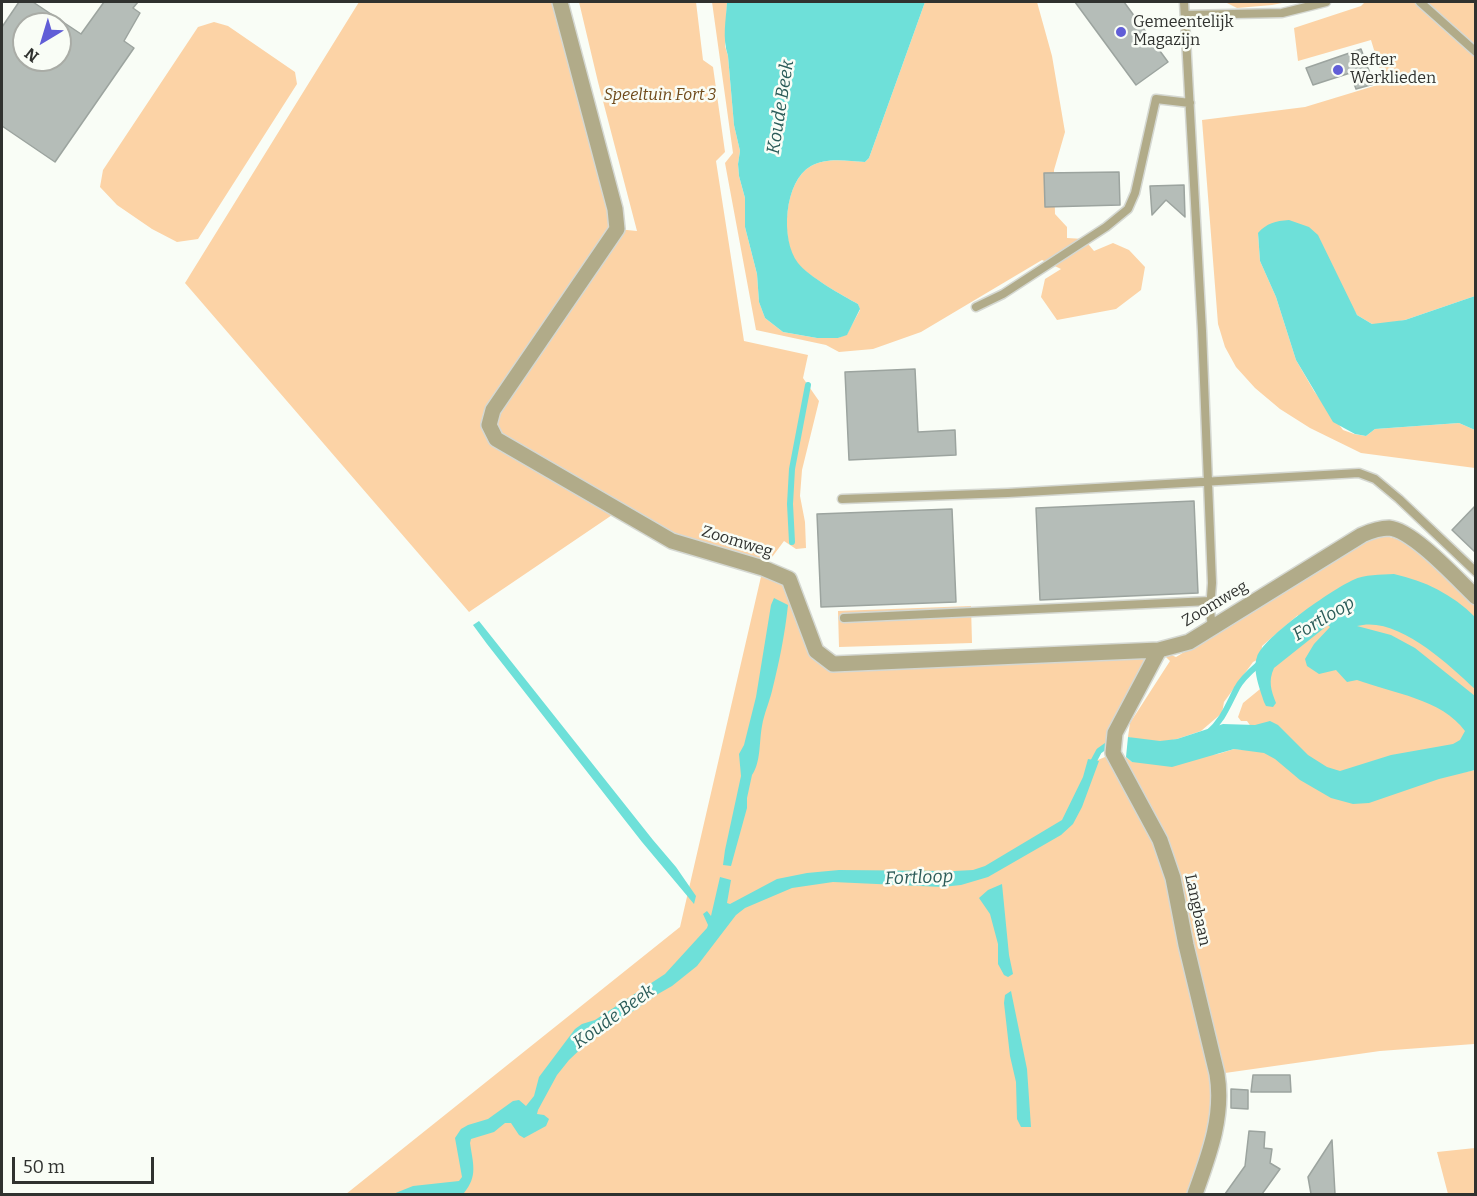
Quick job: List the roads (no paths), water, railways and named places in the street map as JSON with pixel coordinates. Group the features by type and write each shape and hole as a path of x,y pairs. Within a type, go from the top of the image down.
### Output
{"street":[{"name":"Zoomweg","path":"560,2 615,209 616,229 493,410 489,425 496,439 672,541 763,568 789,579 816,651 833,664 1159,650 1189,642 1362,535 1390,528 1401,531 1414,539 1476,597"},
{"name":"Langbaan","path":"1159,650 1115,736 1113,753 1160,840 1173,878 1186,945 1220,1088 1218,1118 1213,1142 1195,1194"}],"lane":[{"path":"1184,2 1202,331 1212,628"},
{"path":"1185,15 1282,13 1326,2"},
{"path":"1420,2 1476,52"},
{"path":"976,307 1003,294 1106,227 1128,209 1135,192 1156,99 1190,103"},
{"path":"842,499 1008,493 1359,473 1376,480 1399,499 1476,572"},
{"path":"844,618 1210,601"}],"water":[{"path":"727,2 925,2 869,158 865,162 844,160 817,163 802,174 790,197 787,226 792,253 798,263 817,280 858,304 860,309 847,335 838,338 817,338 783,332 765,318 759,302 757,274 745,227 745,198 739,176 740,151 734,125 725,42"},
{"path":"1289,220 1309,227 1318,235 1357,315 1372,324 1405,320 1475,296 1475,430 1459,423 1375,429 1366,436 1355,434 1333,422 1296,360 1276,297 1260,261 1258,233 1272,223"},
{"path":"1394,574 1416,580 1438,590 1475,617 1475,689 1436,655 1405,635 1389,628 1372,625 1357,626 1391,635 1415,648 1475,696 1475,770 1439,779 1369,803 1353,804 1331,798 1300,780 1275,759 1264,753 1234,749 1172,767 1132,762 1126,757 1128,737 1160,741 1177,739 1223,724 1255,725 1270,721 1278,725 1308,755 1327,767 1340,771 1391,755 1453,744 1460,740 1465,731 1455,720 1430,704 1357,680 1347,682 1336,670 1319,674 1307,666 1305,659 1314,644 1330,627 1328,625 1274,668 1271,685 1276,703 1273,707 1266,706 1264,702 1255,668 1262,648 1272,638 1315,603 1353,580"},
{"path":"774,598 788,605 782,648 763,722 758,758 747,798 747,808 731,866 723,865 741,776 739,754 744,745 756,697"},
{"path":"479,621 676,867 696,896 694,904 642,842 487,644 473,625"},
{"path":"1088,759 1099,761 1082,807 1073,824 1061,835 988,877 961,885 942,887 833,882 792,888 745,908 736,915 697,966 672,986 588,1042 569,1060 557,1075 538,1110 537,1114 549,1119 546,1126 524,1138 519,1135 511,1123 505,1123 494,1132 471,1139 473,1175 464,1193 393,1194 413,1186 459,1181 462,1177 455,1138 461,1129 488,1119 513,1101 519,1100 526,1106 534,1096 539,1077 575,1029 595,1020 665,974 707,928 703,914 707,911 711,916 720,877 731,880 727,903 730,904 777,879 807,873 839,870 973,870 985,866 1062,820 1083,777"},
{"path":"1002,884 1013,974 1008,977 1004,975 998,964 998,944 990,914 979,898 988,890"},
{"path":"1011,991 1027,1069 1031,1127 1021,1127 1017,1119 1016,1082 1010,1056 1004,1003 1005,995"}],"waterway":[{"name":"Koude Beek","path":"792,542 790,504 792,469 808,385"},
{"name":"Fortloop","path":"1208,733 1221,718 1247,674 1260,663"},
{"name":"Fortloop","path":"1091,766 1099,751 1106,746"}],"place":[{"name":"Gemeentelijk Magazijn","path":"1121,32"},
{"name":"Refter Werklieden","path":"1338,70"}],"park label":[{"name":"Speeltuin Fort 3","path":"660,96"}]}
